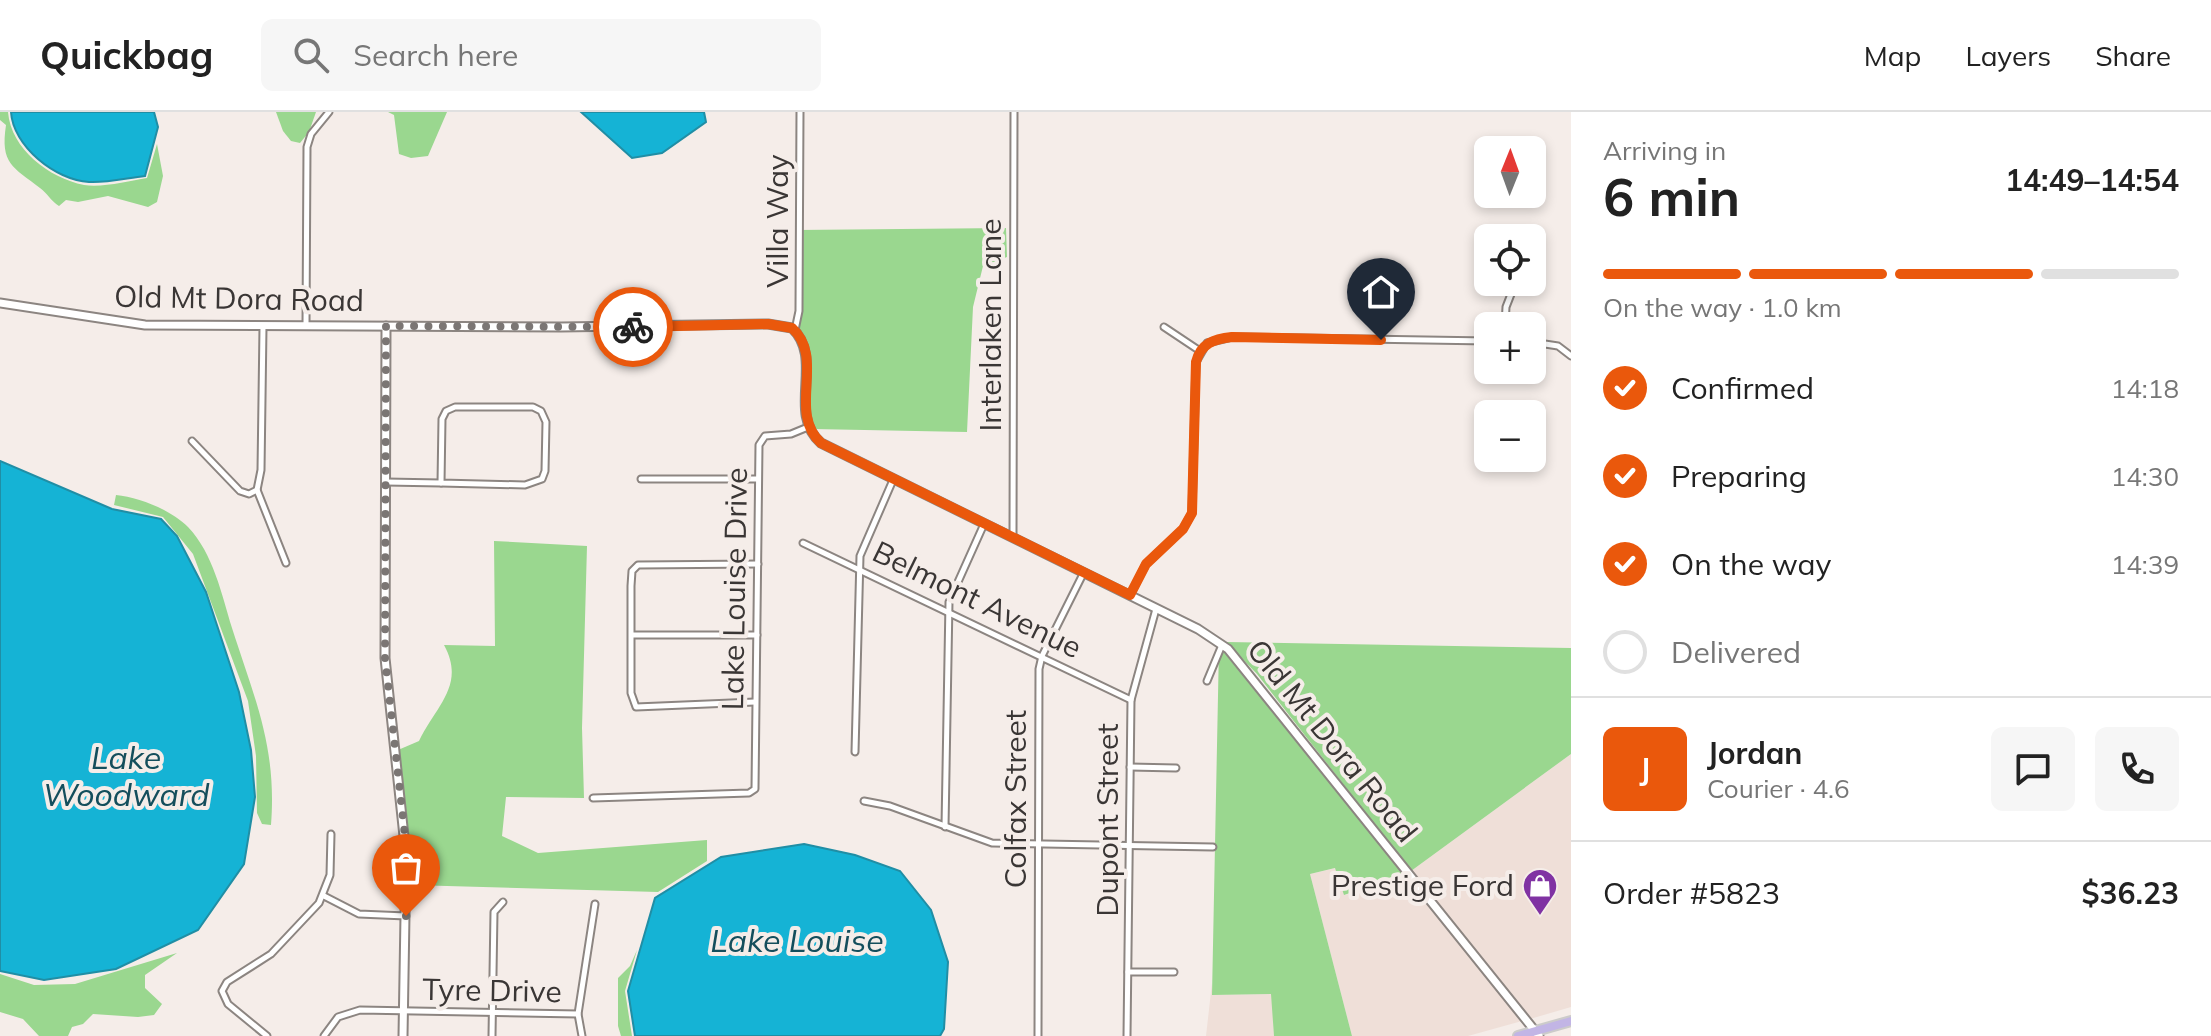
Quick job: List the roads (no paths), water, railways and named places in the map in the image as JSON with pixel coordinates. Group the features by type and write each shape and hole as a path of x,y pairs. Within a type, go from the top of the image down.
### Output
{"main road":[{"path":"1518,1036 1537,1034 1571,1021"}],"street":[{"path":"306,327 307,147 311,134 329,112"},
{"name":"Villa Way","path":"795,330 799,311 800,112"},
{"name":"Interlaken Lane","path":"1012,538 1014,112"},
{"name":"Old Mt Dora Road","path":"0,303 145,325 768,324 795,330"},
{"path":"386,326 385,658 406,855 403,1036"},
{"path":"263,327 261,470 257,490 286,563"},
{"path":"1164,327 1200,351"},
{"path":"795,330 805,349 808,427"},
{"path":"1130,595 1146,564 1183,529 1192,513 1195,493 1195,381 1200,351 1212,340 1232,337 1474,341"},
{"path":"1546,344 1558,346 1571,356"},
{"path":"386,482 525,485 538,482 545,471 546,422 541,411 533,407 450,408 442,419 441,483"},
{"name":"Old Mt Dora Road","path":"808,427 815,438 834,452 1084,572 1222,644 1255,677 1365,821 1537,1034"},
{"name":"Lake Louise Drive","path":"593,798 749,793 755,789 758,450 763,438 791,434 808,427"},
{"path":"192,441 240,491 249,494 257,490"},
{"path":"641,479 758,479"},
{"path":"855,752 859,567 866,535 893,480"},
{"path":"945,827 949,602 984,524"},
{"name":"Belmont Avenue","path":"803,543 859,567 1131,700"},
{"path":"755,702 636,707 631,693 632,571 638,565 758,564"},
{"name":"Colfax Street","path":"1038,1036 1039,680 1042,656 1084,572"},
{"name":"Dupont Street","path":"1127,1036 1131,700 1156,609"},
{"path":"632,635 757,635"},
{"path":"1207,681 1222,644"},
{"path":"1130,767 1176,768"},
{"path":"864,801 890,806 992,843 1213,847"},
{"path":"267,1036 224,1000 224,986 271,954 324,896 330,875 331,834"},
{"path":"324,896 359,914 406,916"},
{"path":"492,1036 494,912 503,902"},
{"path":"582,1036 578,1014 595,904"},
{"path":"1128,972 1174,972"},
{"name":"Tyre Drive","path":"324,1036 338,1017 352,1011 578,1014"}],"water":[{"path":"11,112 154,112 158,127 145,176 89,182 63,175 28,149 19,137"},
{"path":"581,112 704,112 706,122 662,153 632,158"},
{"name":"Lake Woodward","path":"0,461 112,509 161,519 177,536 206,592 239,692 251,750 255,797 244,864 198,930 116,969 44,980 0,971"},
{"name":"Lake Louise","path":"804,844 855,855 900,871 931,910 948,962 944,1029 940,1036 635,1036 628,991 655,898 721,857"}],"place":[{"name":"Prestige Ford","path":"1540,917"}]}
